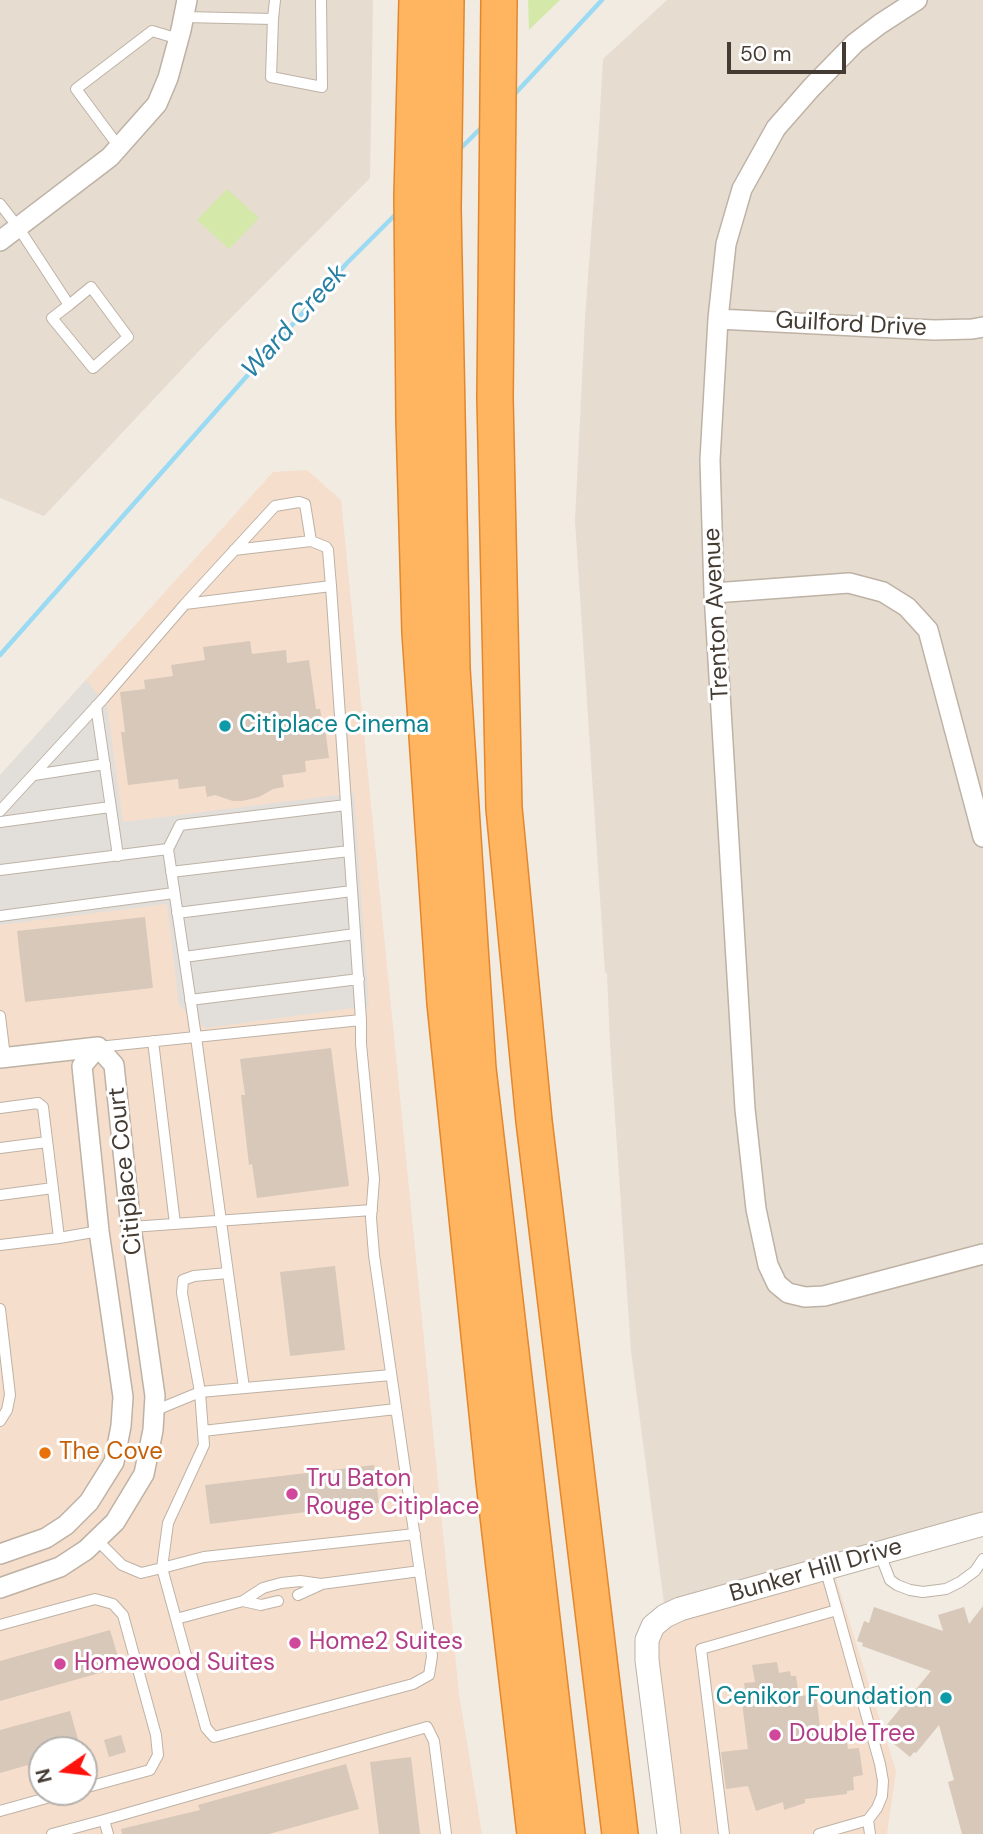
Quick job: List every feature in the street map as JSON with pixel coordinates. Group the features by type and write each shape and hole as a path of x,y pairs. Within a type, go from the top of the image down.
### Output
{"highway":[{"path":"417,0 412,197 420,632 445,1003 494,1481 535,1834"},
{"path":"446,0 443,208 452,669 478,1069 568,1834"},
{"path":"499,0 495,398 504,808 534,1121 620,1834"}],"street":[{"name":"Trenton Avenue","path":"917,0 855,43 812,87 776,128 742,189 726,244 718,318 710,460 714,593 746,1121 756,1209 768,1265 777,1284 788,1293 805,1297 824,1296 983,1254"},
{"path":"0,241 110,157 157,104 179,39 186,8"},
{"name":"Guilford Drive","path":"718,318 934,330 983,327"},
{"path":"714,593 849,583 883,592 907,607 928,630 983,837"},
{"path":"3,1057 98,1047"},
{"name":"Citiplace Court","path":"0,1554 46,1538 66,1525 89,1502 114,1462 121,1426 123,1397 99,1231 82,1066 98,1047 114,1065 131,1227 155,1396 153,1430 144,1474 115,1522 86,1550 61,1567 0,1588"},
{"path":"99,1231 131,1227"},
{"path":"122,1409 154,1411"},
{"path":"73,1518 97,1540"},
{"name":"Bunker Hill Drive","path":"669,1834 647,1660 647,1640 653,1626 664,1616 680,1609 983,1525"}],"lane":[{"path":"275,0 271,77 322,87 321,0"},
{"path":"186,8 273,19"},
{"path":"119,147 76,89 152,32 179,39"},
{"path":"0,204 69,304"},
{"path":"91,287 128,337 93,368 52,318 69,304 91,287"},
{"path":"0,811 275,506 299,502 305,504 311,541"},
{"path":"228,1273 194,1276 183,1280 182,1293 200,1392 204,1445 168,1524 162,1568 206,1728 214,1737 413,1684 429,1675 432,1656 374,1255 374,1179 361,1044 359,979 328,550 311,541 234,550"},
{"path":"185,604 331,586"},
{"path":"96,706 118,856"},
{"path":"33,775 104,764"},
{"path":"244,1388 196,1037 167,849 180,825 346,805"},
{"path":"0,822 110,807"},
{"path":"0,870 167,849"},
{"path":"171,872 349,851"},
{"path":"177,912 352,891"},
{"path":"0,916 174,893"},
{"path":"184,957 355,934"},
{"path":"190,1000 359,979"},
{"path":"0,1016 3,1057"},
{"path":"98,1047 361,1020"},
{"path":"153,1041 175,1224"},
{"path":"0,1108 41,1104 43,1107 59,1238"},
{"path":"0,1148 47,1142"},
{"path":"0,1195 53,1188"},
{"path":"131,1227 372,1210"},
{"path":"0,1245 99,1231"},
{"path":"0,1309 4,1379 10,1395 7,1410 0,1422"},
{"path":"154,1411 200,1392 391,1375"},
{"path":"203,1432 396,1409"},
{"path":"97,1540 122,1565 141,1573 204,1556 415,1534"},
{"path":"880,1553 890,1580 910,1590 923,1592 946,1589 960,1582 975,1571 983,1559"},
{"path":"820,1834 868,1820 877,1808 883,1780 825,1568"},
{"path":"176,1619 243,1601 263,1588 281,1583 300,1581 321,1584 420,1571"},
{"path":"298,1595 321,1584"},
{"path":"0,1625 96,1599 113,1604 123,1615 156,1735 158,1755 150,1770 98,1784"},
{"path":"243,1601 261,1605 278,1601"},
{"path":"724,1834 701,1649 837,1610"},
{"path":"52,1834 427,1727 434,1741 446,1834"},
{"path":"0,1811 28,1803"},
{"path":"104,1820 108,1834"},
{"path":"868,1820 870,1834"}],"shaded area":[{"path":"0,0 373,0 370,178 213,336 44,516 0,498"},
{"path":"667,0 983,0 983,1514 664,1604 631,1351 575,521 585,318 603,59"},
{"path":"307,470 341,500 459,1694 482,1834 0,1834 0,775 273,472"},
{"path":"86,680 107,705 123,822 354,793 369,1006 205,1028 179,1005 167,904 0,925 0,775"},
{"path":"832,1566 896,1771 887,1834 671,1834 647,1640 665,1616"}],"green space":[{"path":"528,0 560,0 529,30"},
{"path":"227,189 259,218 229,249 197,220"}],"building":[{"name":"Citiplace Cinema","path":"250,641 252,654 286,650 287,663 309,660 316,709 320,709 324,720 329,758 305,761 306,772 282,775 284,787 242,801 215,795 207,797 205,786 179,789 178,779 128,785 121,732 125,732 120,692 145,689 144,680 173,676 171,665 205,660 203,647"},
{"path":"145,917 153,988 25,1002 17,931"},
{"path":"331,1048 349,1186 257,1198 252,1164 249,1165 240,1059"},
{"path":"335,1266 345,1350 290,1356 280,1272"},
{"name":"Tru Baton Rouge Citiplace","path":"374,1465 379,1503 210,1524 205,1485"},
{"name":"Cenikor Foundation","path":"983,1606 983,1834 962,1834 948,1782 954,1780 939,1725 910,1757 893,1743 897,1738 885,1727 931,1671 862,1646 863,1643 857,1641 864,1621 869,1623 874,1607 943,1631 938,1615 964,1607 969,1624"},
{"name":"Homewood Suites","path":"110,1630 121,1667 0,1701 0,1661"},
{"name":"DoubleTree","path":"777,1662 779,1673 790,1671 791,1676 796,1676 799,1696 816,1694 822,1743 841,1741 847,1742 848,1749 859,1748 863,1775 853,1777 854,1790 847,1791 847,1794 805,1799 805,1803 784,1810 783,1802 756,1811 748,1786 726,1789 721,1752 748,1749 742,1703 747,1703 744,1683 755,1682 752,1665"},
{"name":"Homewood Suites","path":"70,1711 77,1736 28,1736 28,1765 0,1773 0,1730"},
{"path":"121,1735 126,1752 109,1757 104,1740"},
{"path":"411,1757 420,1834 379,1834 370,1762"},
{"path":"346,1764 359,1809 269,1834 122,1834 121,1829 200,1810 198,1805"}],"waterway":[{"name":"Ward Creek","path":"512,97 602,0"},
{"name":"Ward Creek","path":"457,152 483,126"},
{"name":"Ward Creek","path":"0,655 347,263 397,213"}],"place":[{"name":"Citiplace Cinema","path":"225,726"},
{"name":"The Cove","path":"45,1453"},
{"name":"Tru Baton Rouge Citiplace","path":"292,1494"},
{"name":"Home2 Suites","path":"295,1643"},
{"name":"Homewood Suites","path":"60,1664"},
{"name":"Cenikor Foundation","path":"946,1698"},
{"name":"DoubleTree","path":"775,1735"}]}
